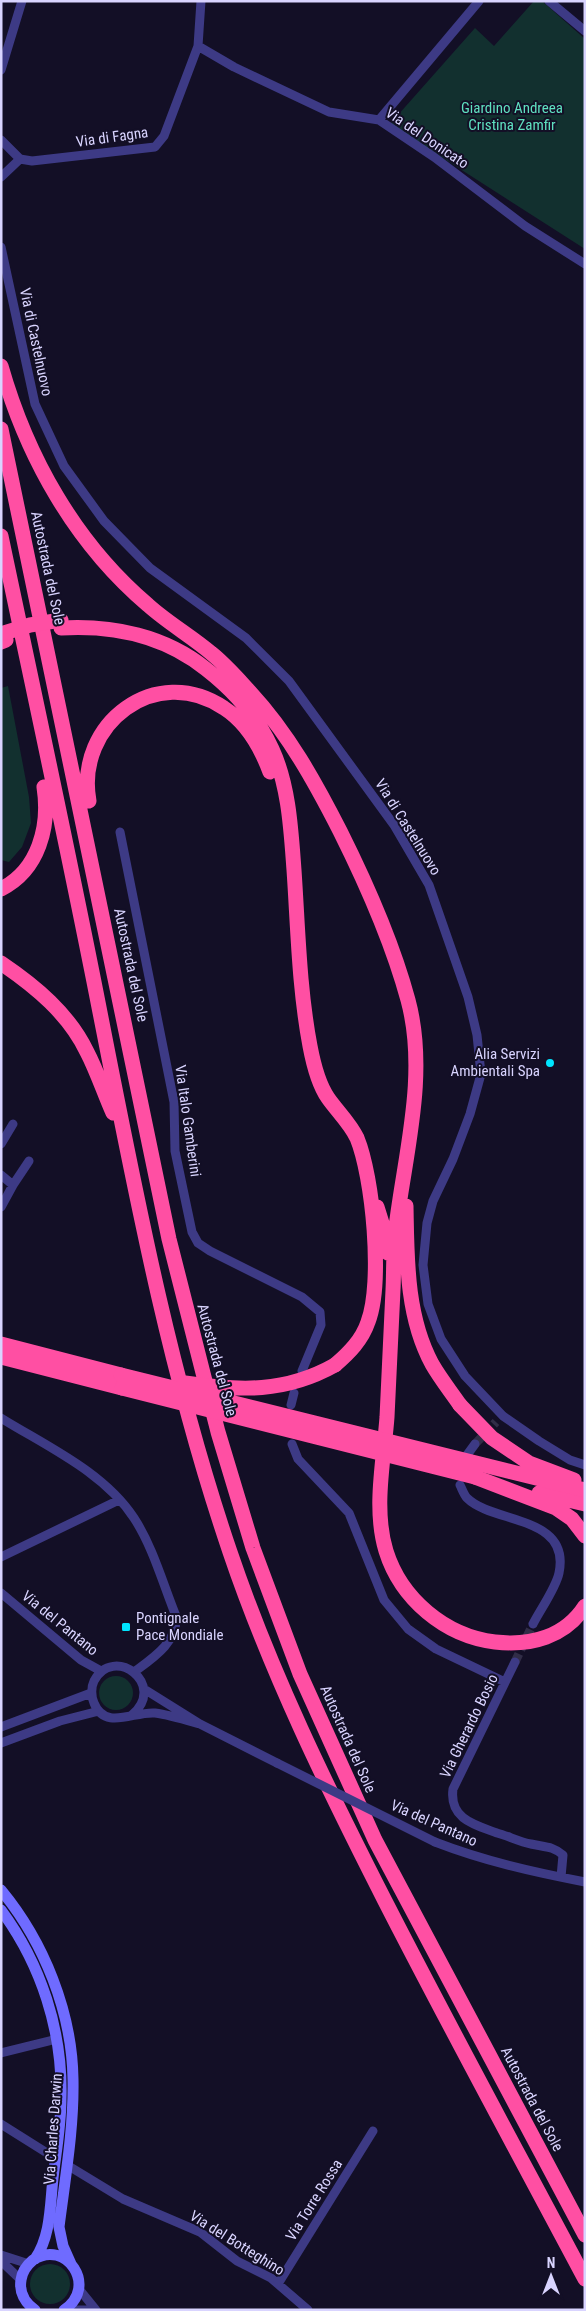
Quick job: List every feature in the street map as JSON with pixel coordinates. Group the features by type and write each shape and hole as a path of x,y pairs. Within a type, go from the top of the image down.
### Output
{"highway":[{"path":"1,366 18,418 34,456 47,481 76,525 110,568 145,603 213,654 284,732 324,799 363,878 390,942 409,1004 415,1053 414,1111 395,1230 381,1485 381,1517 384,1541 392,1566 409,1594 421,1607 457,1631 484,1640 515,1643 549,1637 566,1628 585,1606"},
{"name":"Autostrada del Sole","path":"1,429 183,1300 218,1432 253,1548 300,1674 375,1840 585,2235"},
{"path":"1,536 126,1144 173,1359 195,1444 231,1556 281,1686 336,1805 402,1934 585,2279"},
{"path":"3,637 33,632 85,618 108,620 146,628 187,645 232,673"},
{"path":"61,624 103,627 144,636 195,660 214,675 247,709 272,750 285,793 289,824 304,1016 310,1050 326,1095 356,1137 387,1246 376,1517 379,1541 388,1567 405,1597 418,1610 437,1625 473,1643 526,1648 566,1637 585,1626"},
{"path":"88,843 94,831 86,783 89,761 99,736 121,710 138,700 170,692 205,698 224,708 245,727 264,758 289,824"},
{"path":"1,889 28,866 39,848 45,828 47,805 33,735 40,724"},
{"path":"1,963 28,982 58,1010 87,1050 126,1144"},
{"path":"406,1159 408,1284 417,1326 432,1363 460,1405 492,1438 529,1463 585,1484"},
{"path":"122,1381 248,1390 282,1386 302,1381 335,1365 361,1338 374,1302 374,1247 368,1177"},
{"path":"1,1344 122,1381 475,1477 585,1504"},
{"path":"1,1357 122,1381 585,1490"},
{"path":"475,1477 556,1508 572,1519 585,1536"}],"main road":[{"name":"Via Charles Darwin","path":"1,1890 20,1916 42,1956 63,2012 68,2037 73,2080 59,2227 63,2246 78,2275 79,2289"},
{"name":"Via Charles Darwin","path":"1,1910 19,1936 36,1970 47,2001 57,2039 61,2098 48,2227 42,2248 21,2280"},
{"path":"32,2261 47,2255 56,2256 71,2264"},
{"path":"21,2280 22,2293 31,2308"},
{"path":"64,2310 74,2302 79,2289"}],"street":[{"path":"198,46 201,1"},
{"path":"379,120 479,1"},
{"path":"549,1 585,31"},
{"path":"1,70 20,2"},
{"name":"Via del Donicato","path":"198,46 234,67 329,112 379,120 434,157 525,226 585,264"},
{"name":"Via di Fagna","path":"20,159 32,161 155,147 164,136 198,46"},
{"path":"1,140 20,159 1,178"},
{"name":"Via di Castelnuovo","path":"1,247 34,404 64,466 104,521 150,568 246,638 289,681 394,825 429,885 468,997 476,1035 481,1074 470,1114 453,1159 433,1201 427,1223 423,1265 428,1304 441,1339 465,1376 499,1419 570,1460 585,1466"},
{"name":"Via Italo Gamberini","path":"120,832 174,1102 176,1151 192,1232 198,1243 210,1251 302,1296 320,1312 321,1326 302,1371"},
{"path":"1,1144 13,1124"},
{"path":"2,1202 29,1162"},
{"path":"1,1175 13,1185"},
{"path":"291,1405 294,1393"},
{"path":"1,1418 82,1468 119,1500 134,1517 143,1534 176,1616 177,1626 172,1638 134,1672"},
{"path":"292,1444 298,1459 349,1513 384,1600 408,1629 436,1649 505,1682"},
{"path":"466,1455 475,1444"},
{"path":"460,1484 466,1497 477,1505 534,1526 549,1536 556,1546 560,1560 559,1574 533,1624"},
{"path":"1,1557 119,1500"},
{"name":"Via del Pantano","path":"1,1594 81,1660 102,1671"},
{"name":"Via Gherardo Bosio","path":"515,1662 453,1789 452,1798 460,1816 470,1823 530,1844 556,1849 563,1855 561,1877"},
{"name":"Via del Pantano","path":"91,1693 93,1683 102,1671 118,1666 128,1668 141,1680 144,1689 200,1724 436,1842 506,1866 585,1882"},
{"path":"132,1715 142,1701 144,1689"},
{"path":"1,1728 91,1693 93,1702 99,1711 60,1721 1,1743"},
{"name":"Via del Pantano","path":"99,1711 114,1718 153,1713 200,1724"},
{"path":"1,2052 57,2039"},
{"path":"1,2124 55,2158"},
{"name":"Via Torre Rossa","path":"278,2284 373,2131"},
{"name":"Via del Botteghino","path":"66,2165 123,2199 200,2232 237,2261 278,2284 308,2310"},
{"path":"1,2255 32,2261"},
{"path":"1,2261 21,2280"},
{"path":"79,2289 96,2310"},
{"path":"72,2310 86,2310"}],"green space":[{"name":"Giardino Andreea Cristina Zamfir","path":"534,1 542,1 585,39 585,249 390,124 475,28 494,46"},
{"path":"8,686 29,797 31,823 22,847 9,862 1,860 1,688"},
{"path":"116,1676 123,1677 128,1681 132,1686 132,1700 128,1705 123,1709 116,1710 109,1709 104,1705 100,1700 99,1693 100,1686 104,1681 109,1677"},
{"path":"54,2264 61,2267 67,2273 70,2284 69,2292 61,2301 54,2304 46,2304 39,2301 31,2292 30,2280 33,2273 42,2265"}],"tunnel":[{"path":"475,1444 496,1422"},
{"path":"515,1662 533,1624"}],"place":[{"name":"Alia Servizi Ambientali Spa","path":"550,1063"},
{"name":"Pontignale Pace Mondiale","path":"126,1627"}]}
